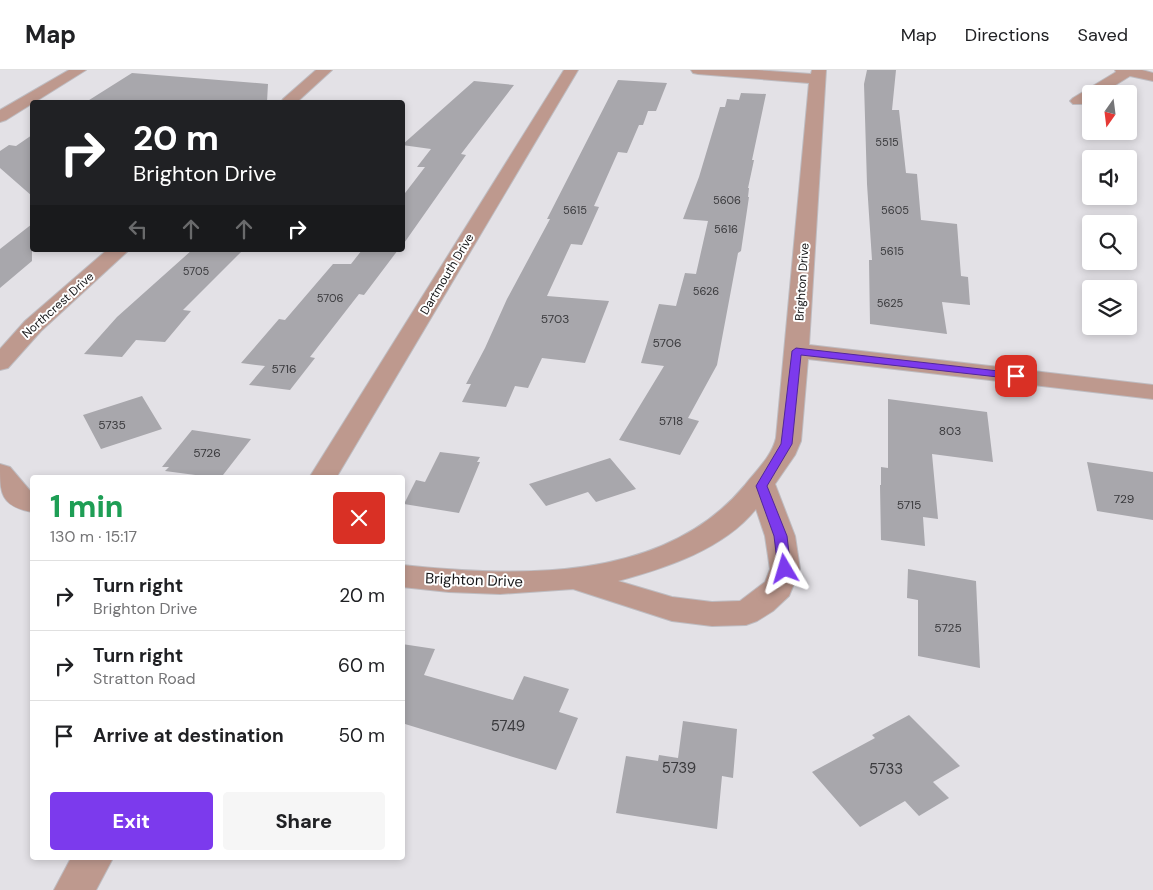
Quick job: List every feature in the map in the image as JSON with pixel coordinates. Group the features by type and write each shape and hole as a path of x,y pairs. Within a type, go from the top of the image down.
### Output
{"street":[{"path":"0,117 79,70"},
{"path":"290,100 325,70"},
{"name":"Dartmouth Drive","path":"324,475 571,70"},
{"path":"698,70 818,74"},
{"path":"1078,101 1125,71 1153,77"},
{"name":"Brighton Drive","path":"405,576 507,584 576,578 621,569 668,556 702,539 734,516 762,486 787,444 818,74"},
{"name":"Northcrest Drive","path":"0,363 32,326 117,252"},
{"path":"796,351 1153,392"},
{"path":"0,473 18,501"},
{"name":"Brighton Drive","path":"576,578 672,609 712,614 746,613 762,604 778,588 785,569 780,536 762,486"},
{"path":"74,890 92,860"}],"building":[{"path":"867,70 896,70 892,110 899,110 906,173 917,174 921,220 957,224 961,276 968,277 970,305 942,302 947,334 870,324 869,260 872,260 867,184 864,84"},
{"path":"132,73 268,84 267,100 89,100"},
{"path":"618,80 667,83 656,111 648,111 643,125 639,125 627,153 618,152 594,206 599,207 582,245 571,244 547,296 609,301 585,363 542,358 528,388 515,386 506,407 462,402 471,384 466,384 507,299 550,219 547,219"},
{"path":"474,81 514,85 461,154 466,155 405,242 405,193 425,167 417,167 431,149 405,145 405,142"},
{"path":"741,93 766,94 752,160 754,160 748,188 749,197 741,251 738,253 717,365 688,418 699,421 680,455 619,440 664,366 641,363 659,304 676,306 685,273 696,274 708,221 683,219 699,177 720,107 725,107 727,99 739,100"},
{"path":"30,136 30,194 0,168 0,151 9,145 16,146"},
{"path":"30,226 32,261 0,288 0,249"},
{"path":"190,252 241,252 183,310 191,311 165,342 136,340 122,357 84,354 117,317"},
{"path":"360,252 396,252 364,295 359,294 310,357 315,358 290,390 249,385 265,366 241,363 279,319 285,320 333,264 351,264"},
{"path":"142,396 162,429 101,449 83,415"},
{"path":"888,399 987,412 993,462 932,454 938,519 923,517 925,546 881,540 880,485 881,467 888,468"},
{"path":"192,430 251,439 223,475 195,475 165,471 169,467 162,467"},
{"path":"440,452 480,457 477,462 480,462 459,513 405,504 416,480 425,482"},
{"path":"610,458 636,489 596,502 588,492 546,506 529,484"},
{"path":"1087,462 1153,472 1153,520 1097,511"},
{"path":"908,569 976,581 980,668 918,656 918,600 907,598"},
{"path":"405,644 435,649 424,675 513,700 524,676 569,689 559,712 578,718 556,770 405,724"},
{"path":"909,715 960,766 933,782 949,798 919,816 905,801 860,827 812,772 875,738 872,735"},
{"path":"683,721 737,729 733,778 722,776 717,829 616,813 626,756 658,761 659,755 678,758"}],"route":[{"path":"785,569 780,536 762,486 787,444 796,351 1016,376"}]}
